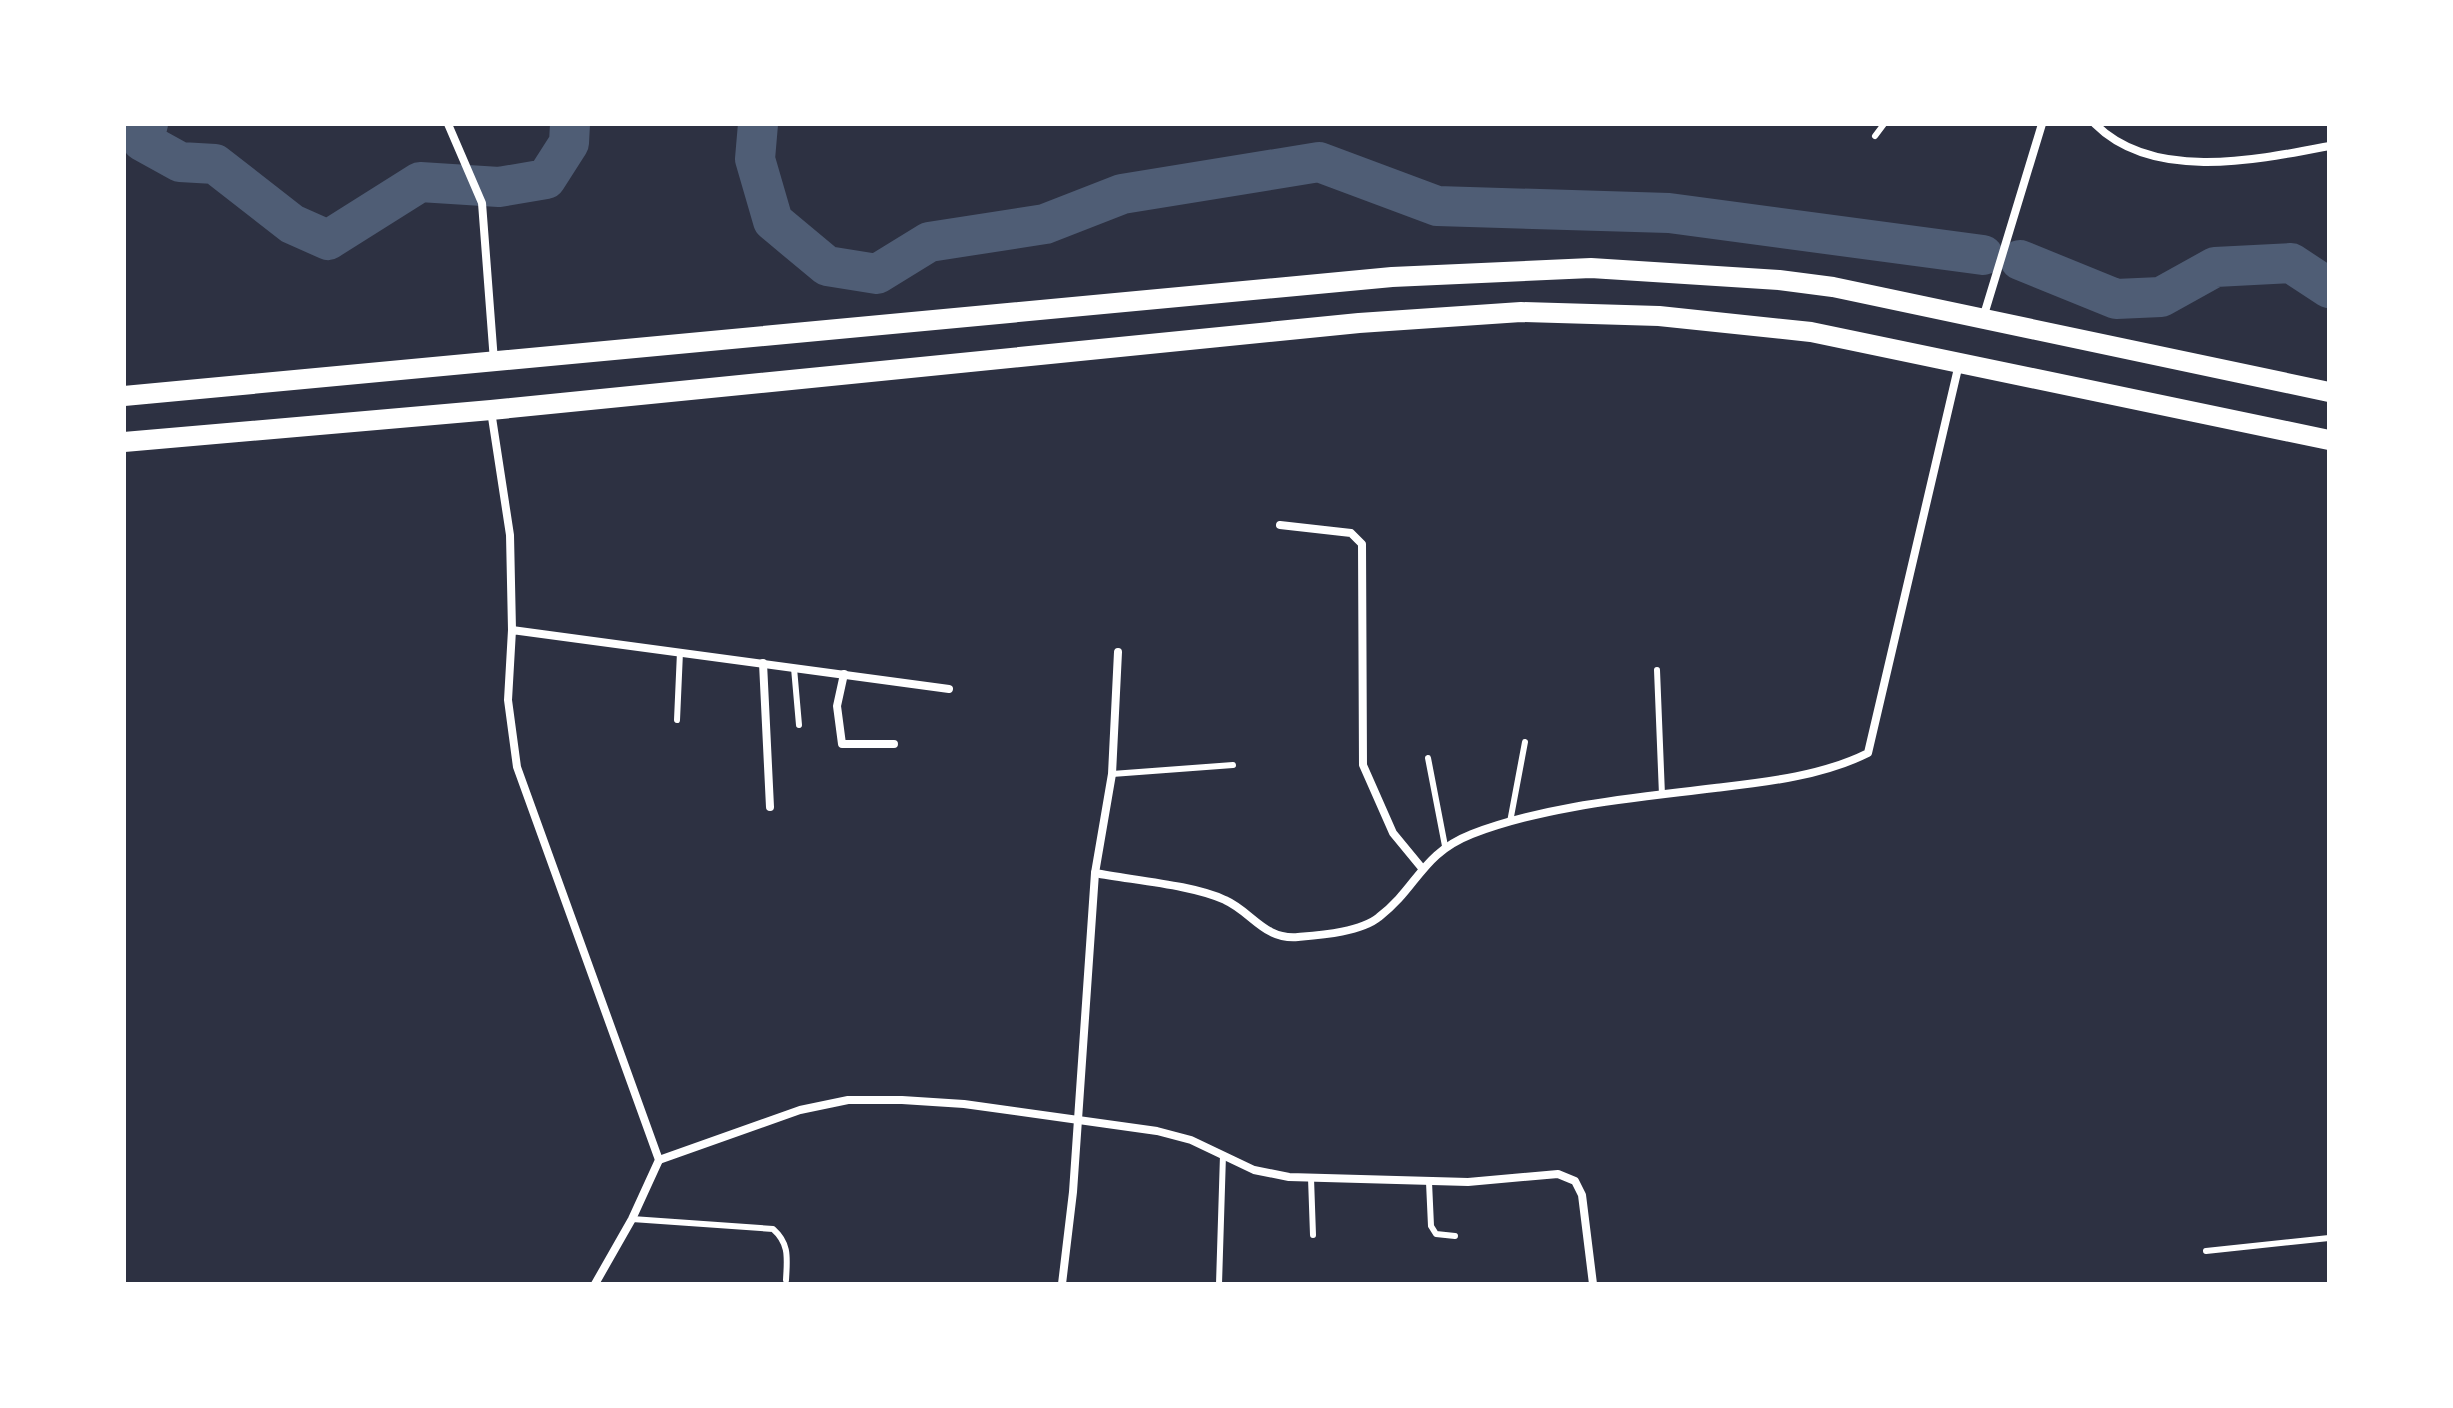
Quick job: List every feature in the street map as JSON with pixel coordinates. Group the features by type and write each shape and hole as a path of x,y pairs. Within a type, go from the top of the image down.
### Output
{"main road":[{"path":"124,396 1392,277 1591,268 1779,280 1833,287 2329,392"},
{"path":"124,442 491,410 1359,323 1521,312 1659,316 1811,332 2329,440"}],"street":[{"path":"448,124 482,203 494,362"},
{"path":"1983,319 2042,124"},
{"path":"2095,124 2103,133 2150,157 2216,161 2329,146"},
{"path":"1095,873 1225,899 1278,937 1298,937 1357,927 1377,920 1397,900 1421,867 1445,846 1510,822 1662,795 1794,777 1868,753 1960,363"},
{"path":"491,410 510,535 512,630 508,700 517,767 659,1160 632,1219 595,1284"},
{"path":"1280,525 1351,533 1362,544 1363,765 1393,833 1421,867"},
{"path":"512,630 949,689"},
{"path":"1062,1284 1095,873 1112,774 1118,652"},
{"path":"763,663 770,807"},
{"path":"844,674 837,706 842,744 894,744"},
{"path":"659,1160 800,1110 848,1100 964,1104 1168,1134 1191,1140 1254,1170 1311,1178 1429,1182 1558,1174 1575,1181 1582,1195 1593,1284"}],"lane":[{"path":"1875,136 1884,124"},
{"path":"677,720 680,652"},
{"path":"794,668 799,725"},
{"path":"1657,670 1662,795"},
{"path":"1510,822 1525,742"},
{"path":"1428,758 1445,846"},
{"path":"1112,774 1233,765"},
{"path":"1219,1284 1223,1155"},
{"path":"1311,1178 1313,1235"},
{"path":"1429,1182 1431,1226 1436,1234 1455,1236"},
{"path":"632,1219 773,1229 783,1238 788,1253 786,1280"},
{"path":"2206,1251 2329,1238"}],"waterway":[{"path":"148,124 142,141 180,162 215,164 292,224 328,240 420,182 499,187 546,179 569,143 570,124"},
{"path":"758,124 755,159 773,221 827,266 877,274 929,242 1045,224 1122,194 1319,162 1437,206 1669,213 1983,255"},
{"path":"2020,260 2116,299 2161,297 2215,267 2291,263 2329,288"}]}
